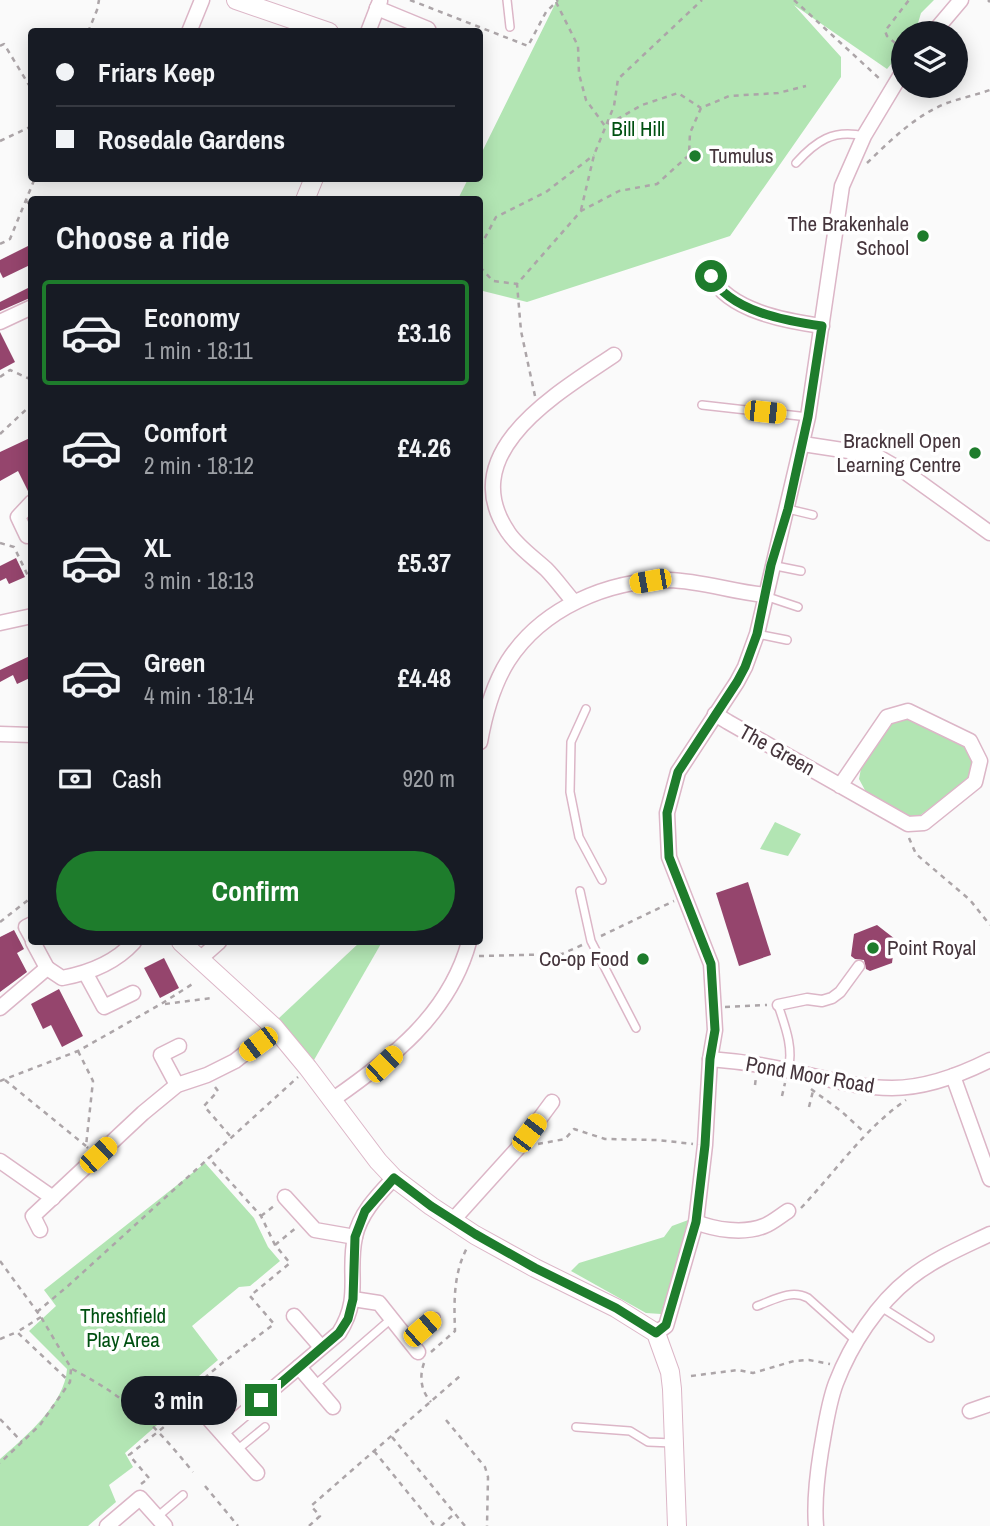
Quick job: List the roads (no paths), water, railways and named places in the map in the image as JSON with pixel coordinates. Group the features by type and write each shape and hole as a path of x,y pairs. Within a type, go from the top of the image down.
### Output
{"street":[{"path":"191,28 202,0"},
{"path":"236,0 317,28"},
{"path":"943,21 961,0"},
{"path":"370,28 379,4 426,28"},
{"path":"656,1333 666,1325 696,1222 705,1145 710,1059 715,1030 711,964 669,857 667,829 670,801 678,772 745,667 757,634 771,565 788,509 803,444 842,186 864,136 891,91"},
{"path":"711,276 717,288 754,310 783,320 822,326"},
{"path":"0,322 28,309"},
{"path":"574,602 548,572 509,535 499,517 491,490 495,465 507,443 538,409 614,355"},
{"path":"803,444 875,455 908,474 990,533"},
{"path":"27,536 18,517 28,506"},
{"path":"483,725 486,709 508,661 542,623 574,602 605,591 650,581 687,582 765,595"},
{"path":"0,623 28,618"},
{"name":"The Green","path":"715,714 841,786 908,824 924,823 975,782 980,761 970,741 908,712 887,717 841,786"},
{"path":"0,734 28,735"},
{"path":"35,945 47,968 62,978 86,974 125,952 131,945"},
{"path":"185,945 274,1027 394,1178 453,1220 535,1268 616,1308 656,1333 670,1372 677,1526"},
{"path":"201,958 216,945"},
{"path":"332,1100 384,1064 420,1029 439,1006 457,976 467,949"},
{"path":"778,1005 807,999 821,1001 832,998 841,992 859,966"},
{"path":"0,1009 47,968"},
{"path":"86,974 104,1007 133,993"},
{"path":"40,1230 33,1216 53,1198 92,1151 177,1085 206,1076 236,1061 274,1027"},
{"path":"177,1085 162,1055 179,1046"},
{"name":"Pond Moor Road","path":"710,1059 787,1075 857,1086 894,1088 953,1076 990,1060"},
{"path":"953,1076 990,1177"},
{"path":"453,1220 518,1148 552,1102"},
{"path":"0,1161 53,1198"},
{"path":"222,1432 339,1333 348,1319 353,1299 355,1237 365,1211 394,1178"},
{"path":"285,1197 315,1230 355,1237"},
{"path":"696,1222 707,1227 724,1229 754,1228 764,1226 788,1211"},
{"path":"816,1526 816,1488 826,1424 835,1385 856,1341 881,1307 909,1278 990,1234"},
{"path":"353,1299 379,1303 414,1347"},
{"path":"294,1316 321,1347"},
{"path":"299,1367 333,1407"},
{"path":"970,1410 990,1404"},
{"path":"201,1410 257,1473"},
{"path":"107,1526 140,1498 161,1522"}],"lane":[{"path":"509,1 510,27"},
{"path":"796,163 806,152 837,134 847,132 864,136"},
{"path":"702,405 808,417"},
{"path":"788,509 813,515"},
{"path":"771,565 802,571"},
{"path":"765,595 798,607"},
{"path":"757,634 787,640"},
{"path":"586,709 571,742 570,792 579,837 601,880"},
{"path":"580,891 591,941 636,1028"},
{"path":"778,1005 790,1044 787,1075"},
{"path":"757,1306 800,1293 856,1341"},
{"path":"881,1307 930,1338"},
{"path":"414,1347 436,1317"},
{"path":"315,1385 391,1319"},
{"path":"237,1450 265,1427"},
{"path":"576,1427 630,1431 648,1442 675,1443"},
{"path":"161,1522 183,1495"}],"place":[{"name":"Tumulus","path":"695,156"},
{"name":"The Brakenhale School","path":"923,236"},
{"name":"Bracknell Open Learning Centre","path":"975,453"},
{"name":"Point Royal","path":"873,948"},
{"name":"Co-op Food","path":"643,959"}],"park label":[{"name":"Bill Hill","path":"638,129"},
{"name":"Threshfield Play Area","path":"123,1328"}]}
